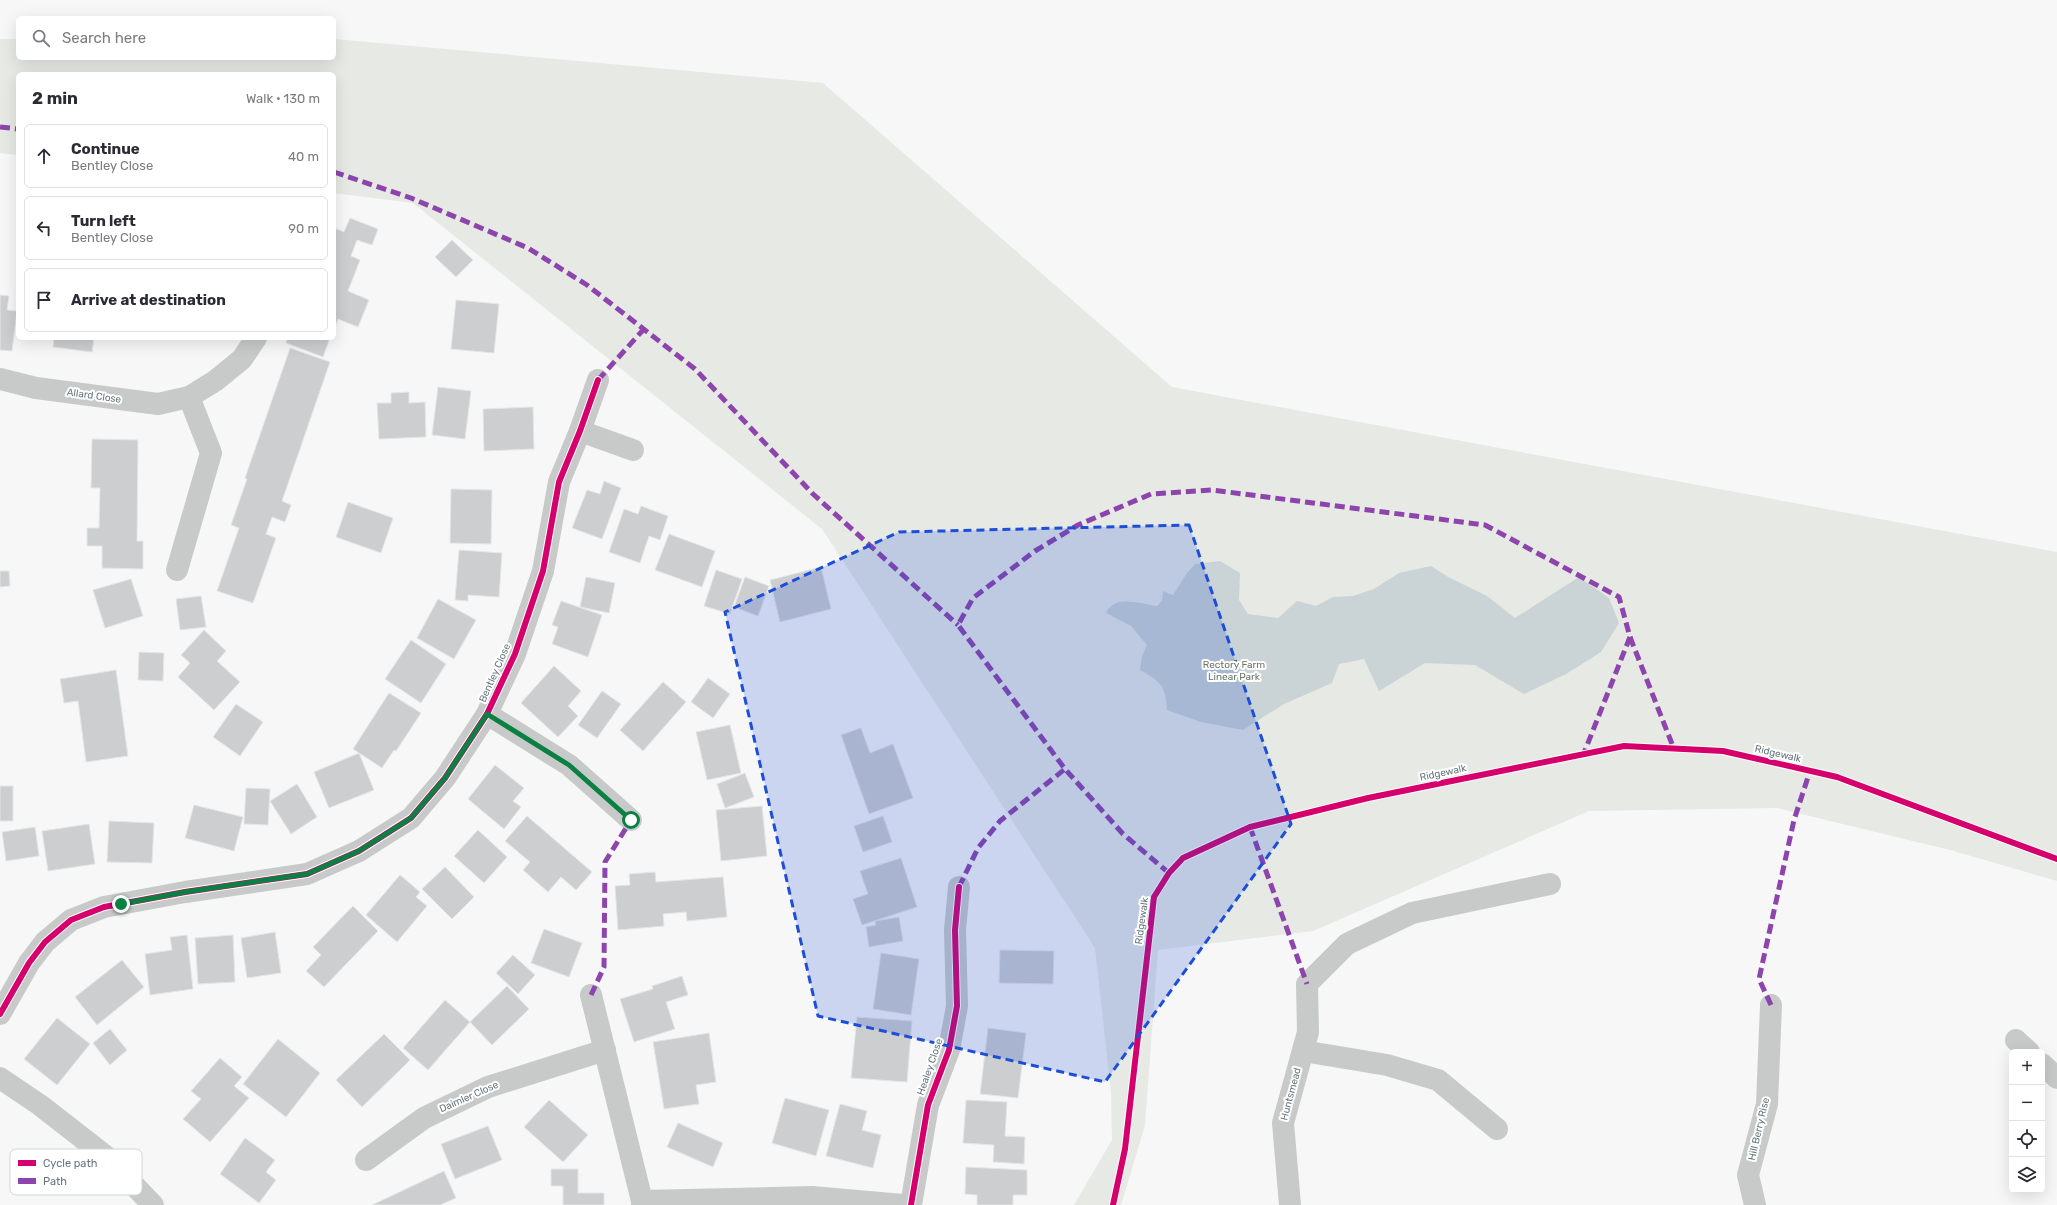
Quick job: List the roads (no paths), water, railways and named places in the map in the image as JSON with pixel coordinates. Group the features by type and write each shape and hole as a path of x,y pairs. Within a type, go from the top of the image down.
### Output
{"street":[{"name":"Allard Close","path":"0,380 36,388 158,404 189,397 215,381 242,359 255,340"},
{"name":"Bentley Close","path":"0,1014 29,963 45,942 71,920 104,907 185,892 307,874 359,851 411,818 445,778 487,714 518,647 543,571 559,482 580,432 598,380"},
{"path":"177,570 212,452 189,397"},
{"path":"580,432 633,450"},
{"name":"Bentley Close","path":"487,714 569,765 631,820"},
{"name":"Huntsmead","path":"1290,1205 1283,1123 1308,1032 1307,984 1347,944 1412,913 1550,884"},
{"name":"Healey Close","path":"911,1205 928,1105 949,1050 957,1006 955,930 959,887"},
{"path":"591,996 642,1203 812,1197 862,1203 903,1205"},
{"name":"Hill Berry Rise","path":"1754,1205 1748,1175 1767,1104 1771,1005"},
{"name":"Daimler Close","path":"366,1160 424,1118 488,1087 605,1050"},
{"path":"1303,1051 1387,1065 1438,1080 1497,1129"},
{"path":"2045,1067 2057,1078"},
{"path":"0,1078 40,1104 97,1149"},
{"path":"142,1194 153,1205"}],"park label":[{"name":"Rectory Farm Linear Park","path":"1234,670"}]}
